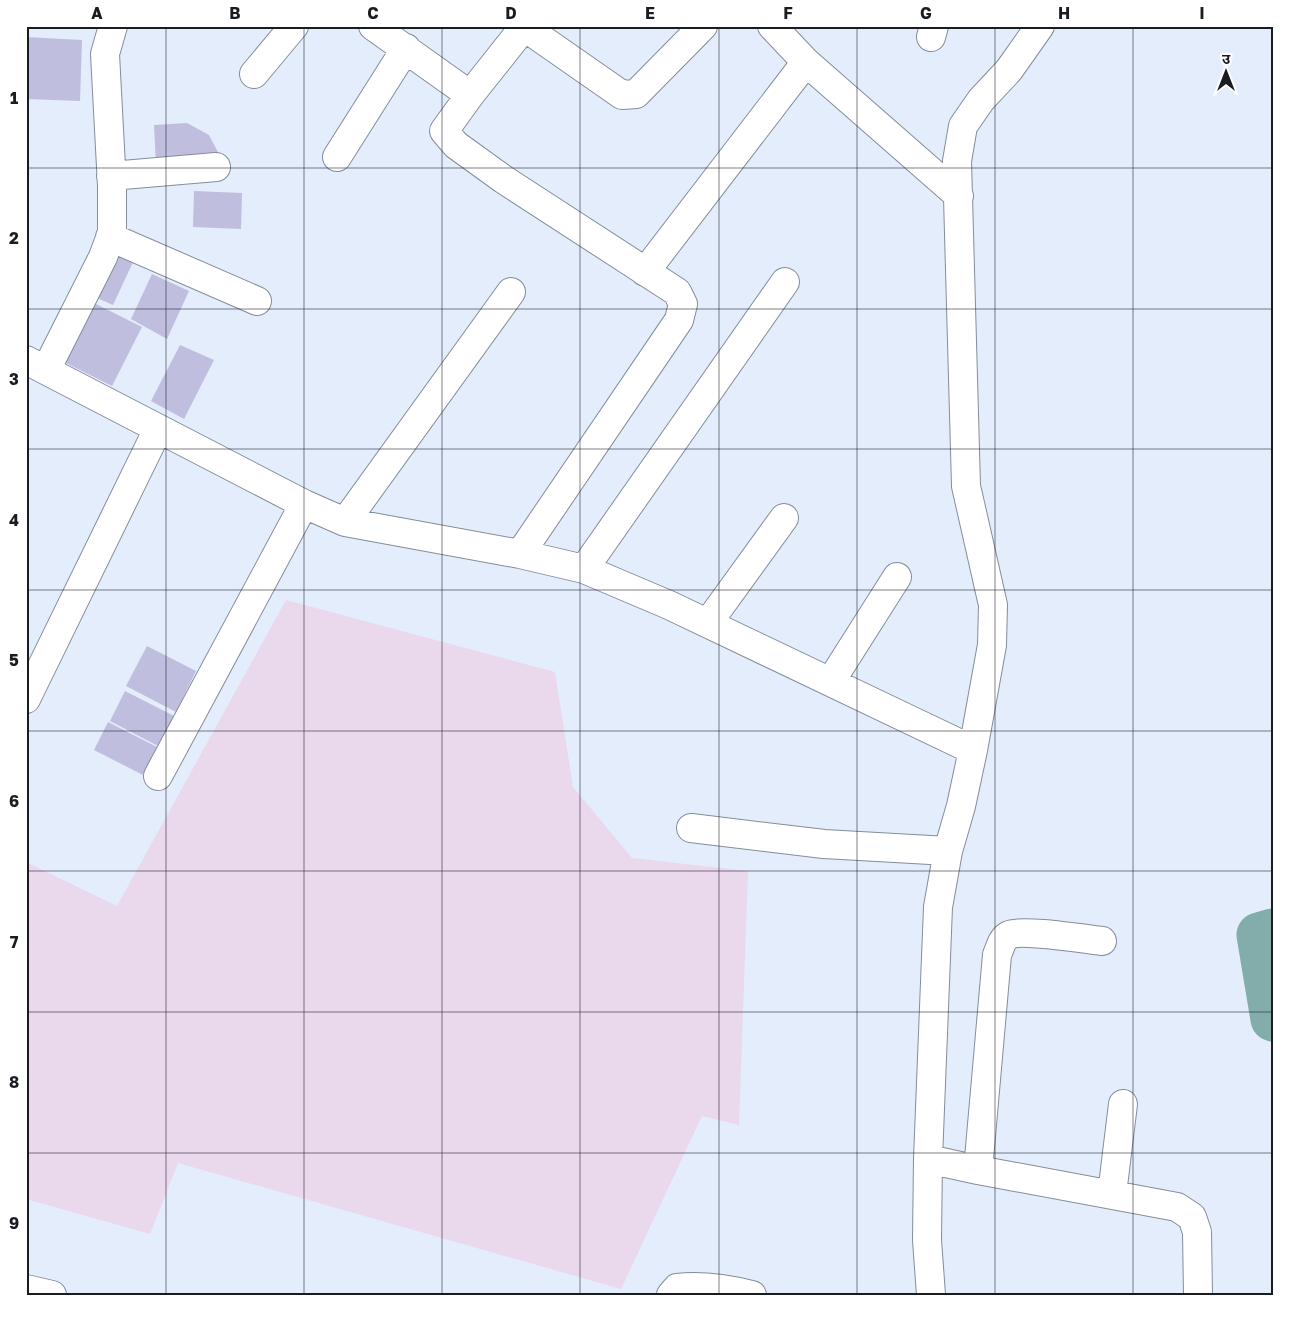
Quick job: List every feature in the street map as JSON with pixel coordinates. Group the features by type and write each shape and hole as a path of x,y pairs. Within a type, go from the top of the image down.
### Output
{"street":[{"path":"113,26 105,54 111,176 110,237 103,257 36,365 304,504 345,522 520,554 584,569 708,623 973,750"},
{"path":"254,74 294,26"},
{"path":"373,26 470,95"},
{"path":"520,554 679,320 683,304 678,292 503,179 456,145 444,131 524,27 622,95 636,94 703,26"},
{"path":"772,26 801,46 959,196"},
{"path":"931,1295 927,1240 928,1159 938,907 948,851 973,750 992,645 994,619 993,605 966,486 957,161 963,126 981,100 1009,70 1040,26"},
{"path":"645,272 801,46"},
{"path":"337,157 406,48"},
{"path":"111,176 216,167"},
{"path":"110,237 257,301"},
{"path":"584,569 785,282"},
{"path":"345,522 511,292"},
{"path":"26,699 158,429"},
{"path":"158,776 304,504"},
{"path":"708,623 784,518"},
{"path":"831,681 897,576"},
{"path":"691,828 824,844 948,851"},
{"path":"978,1170 997,955 1002,942 1009,935 1023,933 1102,941"},
{"path":"1112,1194 1123,1104"},
{"path":"928,1159 978,1170 1177,1206 1192,1217 1197,1232 1198,1295"},
{"path":"671,1295 677,1288 690,1286 719,1288 752,1295"},
{"path":"26,1289 52,1295"}],"shaded area":[{"path":"286,600 555,672 573,787 632,858 748,871 739,1125 702,1116 621,1289 178,1163 150,1234 26,1199 26,862 117,906"}],"building":[{"path":"26,37 82,40 80,101 26,99"},
{"path":"187,123 209,135 220,156 156,165 154,125"},
{"path":"194,191 242,193 241,229 193,227"},
{"path":"109,249 134,260 113,305 88,294"},
{"path":"152,274 189,291 167,339 131,319"},
{"path":"86,299 142,327 112,386 56,358"},
{"path":"180,345 214,360 184,419 151,401"},
{"path":"147,646 196,671 176,712 126,686"},
{"path":"125,691 176,717 160,747 110,721"},
{"path":"108,722 157,747 143,775 94,750"}],"waterway":[{"path":"1273,931 1259,935 1273,1019"}]}
